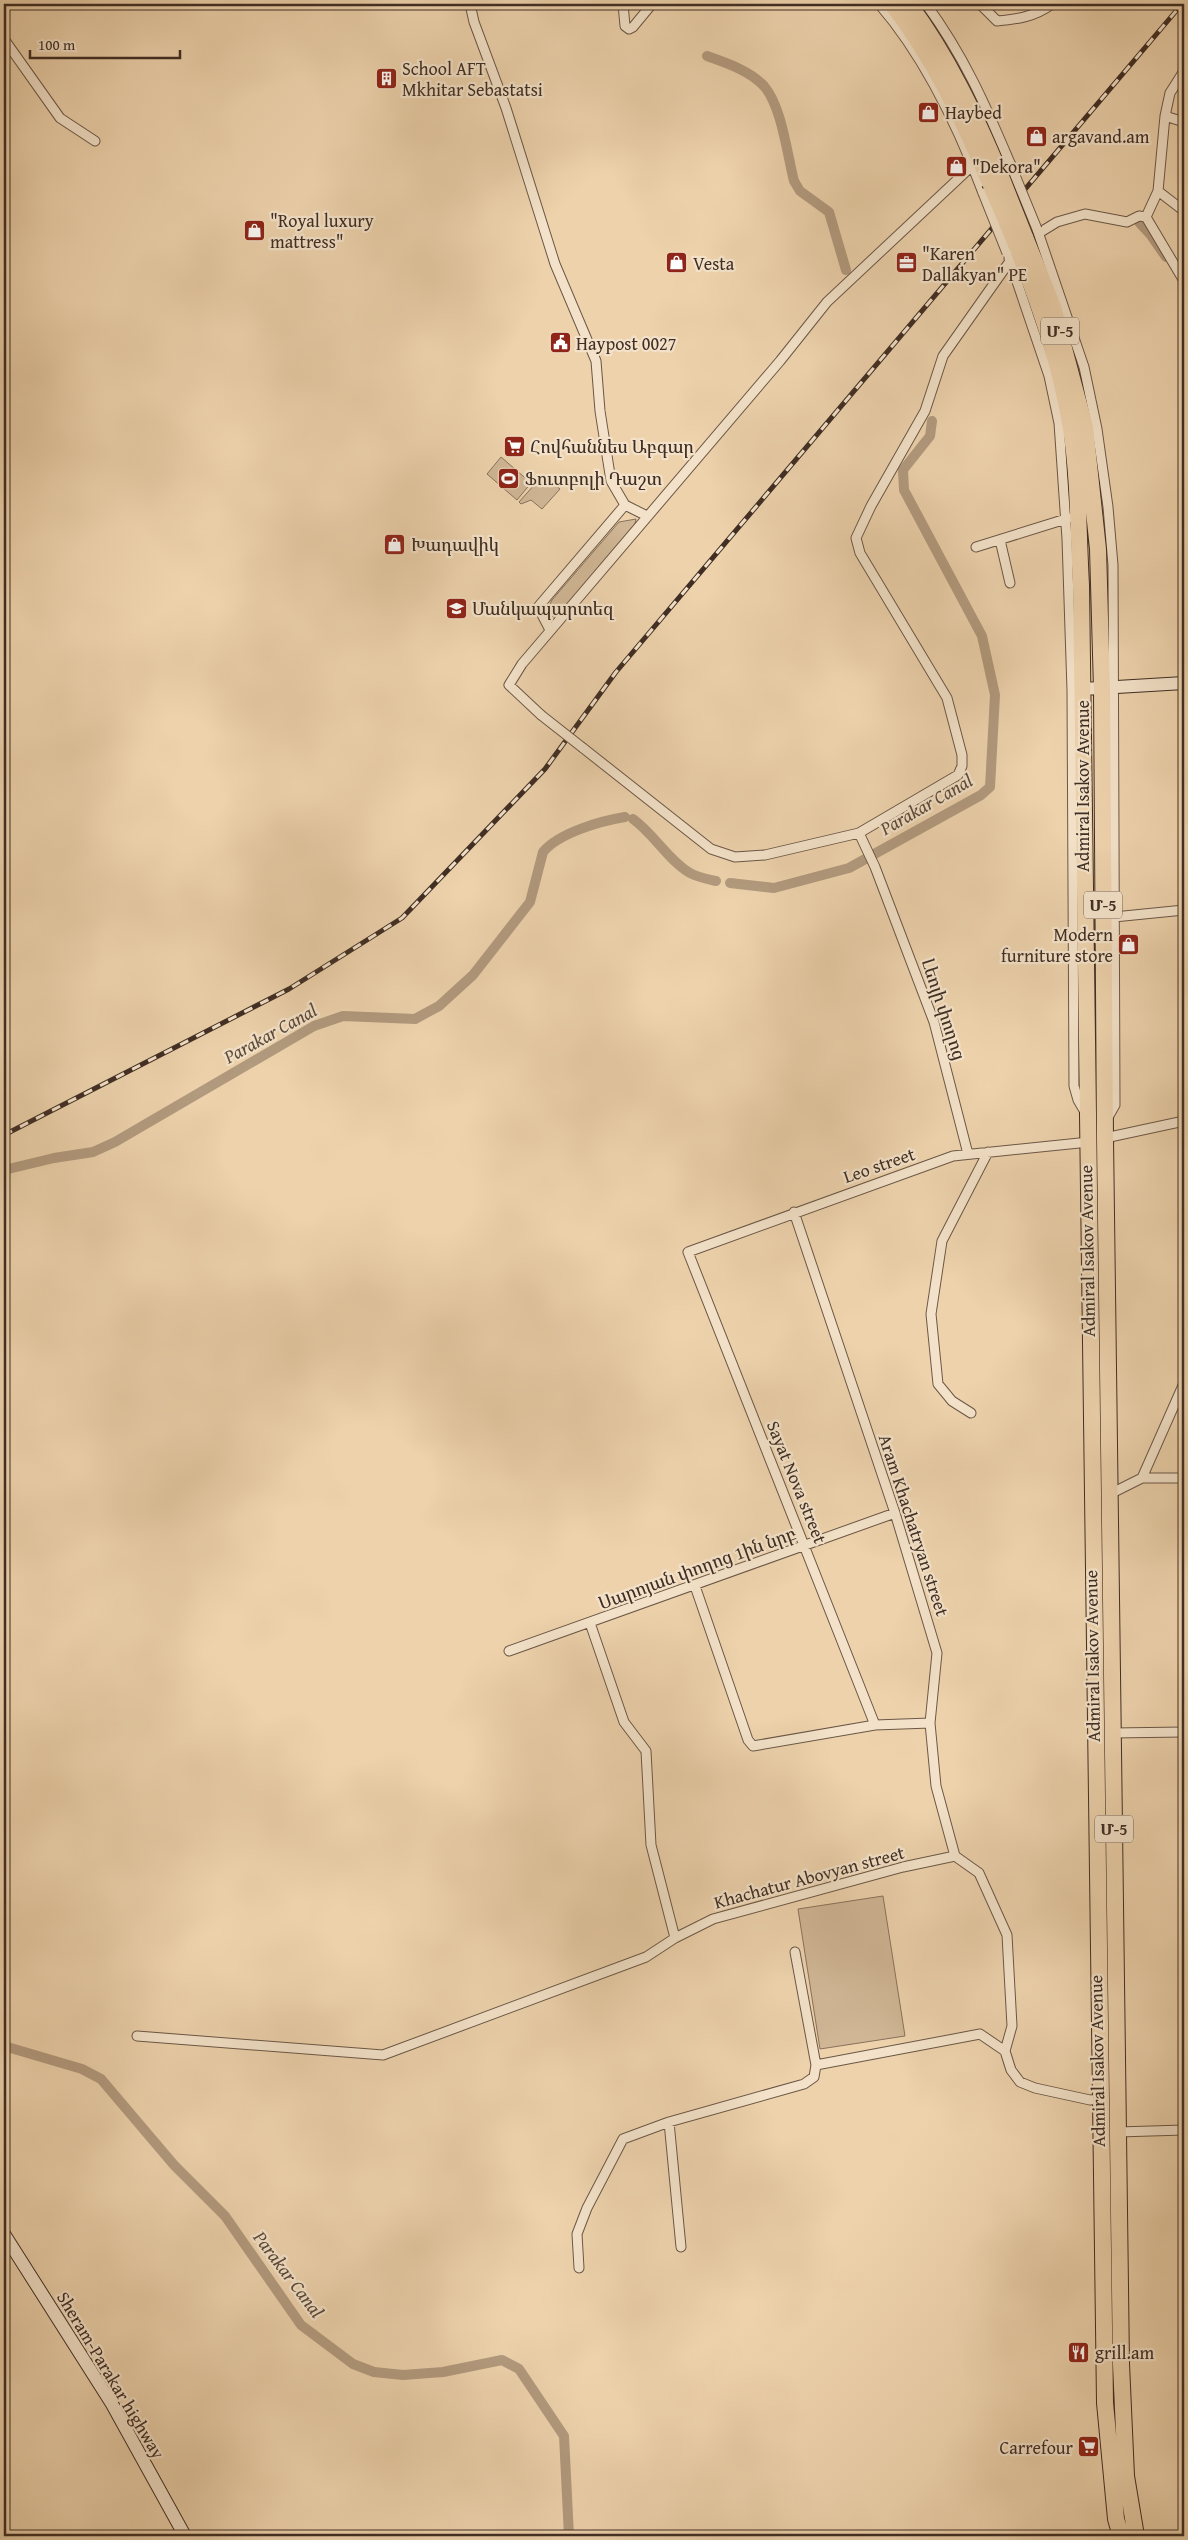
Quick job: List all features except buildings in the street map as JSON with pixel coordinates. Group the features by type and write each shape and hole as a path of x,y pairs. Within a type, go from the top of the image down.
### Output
{"highway":[{"name":"Admiral Isakov Avenue","path":"892,4 915,35 939,73 996,178"},
{"name":"Admiral Isakov Avenue","path":"909,4 950,66 980,126 996,178 1023,243 1053,307 1085,427 1098,550 1108,688 1105,1129 1121,2373 1126,2476 1136,2536"},
{"name":"Admiral Isakov Avenue","path":"1023,243 1058,367 1071,430 1071,517 1089,1142 1105,2403 1116,2519 1121,2536"},
{"path":"1112,2536 1116,2519"}],"street":[{"path":"470,4 474,22 532,188 555,264 596,361 600,411 611,481 625,505 647,516"},
{"path":"622,4 625,26 629,30 652,4"},
{"path":"879,4 920,61 972,165 996,178"},
{"path":"926,4 960,54 978,86 996,178 1023,243"},
{"path":"980,4 997,21 1024,19 1052,4"},
{"path":"4,39 60,118 95,142"},
{"path":"1146,217 1158,191 1165,116 1170,93 1184,71"},
{"path":"1165,116 1184,122"},
{"path":"972,165 827,302 780,360 550,630 522,664 508,685 541,715 711,849 735,857 765,855 859,833 958,775 962,766 962,755 947,698 860,552 856,538 871,506 925,411 943,356 1023,243 1057,222 1085,214 1127,222 1139,216 1146,217"},
{"path":"1158,191 1184,211"},
{"path":"1146,217 1184,281"},
{"path":"550,630 538,607 625,505"},
{"path":"976,547 1071,517"},
{"path":"1000,540 1010,583"},
{"path":"1077,689 1184,683"},
{"path":"1108,688 1114,917 1115,1105 1105,1129 1184,1121"},
{"name":"Լեոյի փողոց","path":"859,833 879,877 934,1022 968,1154"},
{"path":"1114,917 1184,910"},
{"name":"Leo street","path":"688,1252 794,1212 953,1156 1089,1142"},
{"path":"971,1412 952,1400 938,1384 931,1314 942,1241 988,1152"},
{"name":"Aram Khachatryan street","path":"794,1212 895,1513 937,1652 930,1723 936,1786 956,1856"},
{"name":"Sayat Nova street","path":"688,1252 875,1725"},
{"path":"1142,1478 1184,1383"},
{"path":"1110,1494 1142,1478 1184,1478"},
{"name":"Սարոյան փողոց 1ին նրբ","path":"509,1651 590,1624 895,1513"},
{"path":"695,1586 748,1740 756,1747 875,1725 930,1723"},
{"path":"590,1624 624,1722 646,1751 651,1845 675,1938"},
{"path":"1113,1733 1184,1732"},
{"path":"956,1856 979,1873 1007,1935 1012,2026 1005,2051 1011,2070 1020,2082 1071,2096 1101,2099"},
{"name":"Khachatur Abovyan street","path":"137,2036 384,2055 646,1956 675,1938 713,1919 903,1867 956,1856"},
{"path":"579,2268 577,2234 591,2199 623,2139 669,2122 804,2084 814,2077 816,2065 795,1952"},
{"path":"816,2065 980,2034 1005,2051"},
{"path":"669,2122 681,2247"},
{"path":"1118,2132 1184,2130"},
{"name":"Sheram-Parakar highway","path":"4,2234 112,2404 186,2536"}],"shaded area":[{"name":"Ֆուտբոլի Դաշտ","path":"501,457 531,483 517,500 487,474"},
{"path":"543,475 560,489 542,509 531,500 521,504 519,502"},
{"path":"636,519 635,524 560,614 553,617 549,606 552,600 619,522"},
{"path":"883,1896 905,2036 820,2049 798,1909"}],"waterway":[{"name":"Parakar Canal","path":"707,56 737,68 758,80 770,95 780,118 794,181 800,191 829,212 846,270"},
{"path":"1139,222 1166,257"},
{"name":"Parakar Canal","path":"730,883 774,888 849,868 981,795 990,787 995,695 982,636 904,490 903,470 930,436 932,421"},
{"name":"Parakar Canal","path":"4,1170 54,1158 93,1152 115,1142 314,1026 343,1016 415,1019 439,1006 473,975 530,902 543,852 550,845 569,834 604,821 625,817"},
{"name":"Parakar Canal","path":"633,819 682,868 696,876 716,881"},
{"name":"Parakar Canal","path":"4,2046 82,2069 101,2079 174,2165 225,2216 301,2325 353,2364 374,2372 403,2375 443,2372 502,2360 519,2369 564,2436 569,2536"}],"railway":[{"path":"4,1135 289,989 402,918 545,769 616,672 1182,4"}],"place":[{"name":"School AFT Mkhitar Sebastatsi","path":"386,78"},
{"name":"Haybed","path":"929,112"},
{"name":"argavand.am","path":"1036,136"},
{"name":"\"Dekora\"","path":"956,166"},
{"name":"\"Royal luxury mattress\"","path":"254,230"},
{"name":"Vesta","path":"677,263"},
{"name":"\"Karen Dallakyan\" PE","path":"906,263"},
{"name":"Haypost 0027","path":"560,343"},
{"name":"Հովհաննես Աբգար","path":"514,446"},
{"name":"Ֆուտբոլի Դաշտ","path":"509,478"},
{"name":"Խադավիկ","path":"395,544"},
{"name":"Մանկապարտեզ","path":"456,608"},
{"name":"Modern furniture store","path":"1129,944"},
{"name":"grill.am","path":"1079,2352"},
{"name":"Carrefour","path":"1089,2447"}]}
